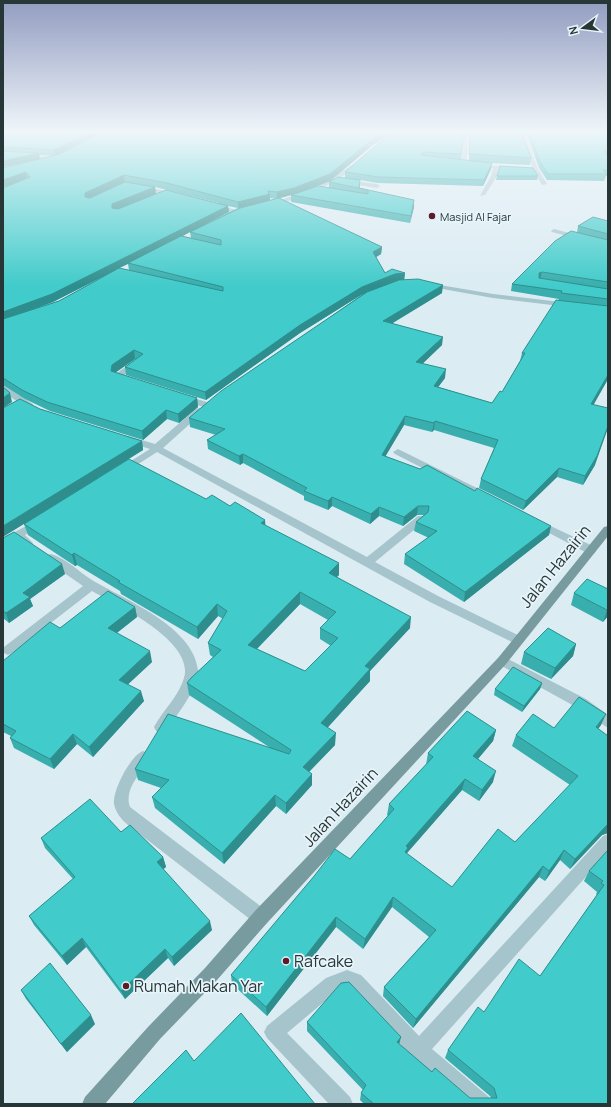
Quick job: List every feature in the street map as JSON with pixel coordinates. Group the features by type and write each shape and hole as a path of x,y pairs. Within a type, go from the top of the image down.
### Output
{"main road":[{"name":"Jalan Hazairin","path":"92,1104 154,1033 211,974 261,917 502,661 608,529"}],"street":[{"path":"262,206 297,197 331,183"},
{"path":"355,183 378,186"},
{"path":"482,195 490,183"},
{"path":"131,186 176,195"},
{"path":"318,189 326,191"},
{"path":"157,197 167,193"},
{"path":"210,205 238,212"},
{"path":"228,218 238,212 247,210"},
{"path":"554,231 608,245"},
{"path":"417,283 493,296 578,306"},
{"path":"132,382 117,377 139,362"},
{"path":"3,388 18,404 40,411"},
{"path":"110,478 157,448 210,403 177,396"},
{"path":"119,436 157,448 434,599 518,640"},
{"path":"398,452 502,504"},
{"path":"50,515 12,538 40,550 92,585 146,615 184,647 189,654 192,673 189,682 122,792 121,801 124,811 133,820 261,917"},
{"path":"367,563 422,518"},
{"path":"529,518 591,550"},
{"path":"8,650 92,585"},
{"path":"502,661 581,704 608,722"},
{"path":"419,1050 608,841"},
{"path":"343,1104 272,1032 332,984 347,979 354,981 419,1050 482,1104"}],"building":[{"path":"16,183 107,183 85,193 85,197 90,198 124,183 129,183 155,187 112,204 112,208 118,209 166,190 228,206 52,294 3,312 3,188"},
{"path":"165,183 308,183 277,192 268,191 270,194 238,202"},
{"path":"332,183 360,183 359,188 414,200 411,216 291,195 318,186 368,194 368,190"},
{"path":"279,198 382,247 373,252 385,273 392,269 405,273 395,274 362,287 300,325 205,392 125,367 143,354 134,350 112,365 111,371 197,398 178,414 166,410 142,431 47,402 22,390 3,378 3,319 59,301 119,268 223,291 223,287 128,263 181,236 221,245 221,240 190,232 240,208"},
{"path":"593,217 608,221 608,234 578,226"},
{"path":"571,231 608,240 608,282 542,272 539,273 539,278 608,289 608,299 561,293 562,291 512,284 555,241"},
{"path":"418,279 443,285 383,321 443,337 416,362 446,369 434,386 492,403 500,391 502,392 525,353 522,353 556,300 608,306 608,375 591,404 608,408 608,426 597,456 585,476 559,468 526,501 481,479 498,440 435,421 434,423 405,416 382,455 420,469 427,465 475,491 477,488 551,526 465,592 405,554 437,531 416,522 428,512 429,506 418,506 404,517 379,507 371,514 332,497 328,501 304,491 307,488 243,454 239,456 207,440 225,429 189,418 221,391 367,292 399,280"},
{"path":"3,387 10,393 3,398"},
{"path":"20,399 40,409 142,441 3,526 3,408"},
{"path":"129,459 206,499 212,495 230,506 235,502 265,520 261,523 339,563 329,573 411,617 365,666 370,669 321,723 336,733 303,767 312,774 286,803 275,795 222,853 152,797 169,780 135,769 168,714 289,754 291,750 187,683 221,650 208,643 227,611 217,604 197,627 118,582 120,581 74,553 72,555 24,524","holes":["300,592 336,612 320,628 338,638 305,671 248,645"]},
{"path":"14,532 62,564 23,593 30,597 6,613 3,611 3,538"},
{"path":"587,579 608,589 608,610 574,593"},
{"path":"108,591 135,607 108,628 150,651 119,680 141,691 89,747 73,734 50,759 10,738 16,731 3,724 3,661 50,622 60,628"},
{"path":"548,628 576,644 555,668 524,652"},
{"path":"513,667 542,683 524,706 495,689"},
{"path":"579,697 606,714 596,727 608,736 608,824 575,859 564,850 549,871 543,866 416,1019 384,987 436,930 393,897 365,939 336,917 266,1007 231,975 335,849 350,859 394,809 389,804 433,757 428,753 467,711 496,730 473,756 496,771 482,790 465,779 406,846 408,848 405,852 452,887 498,829 515,842 578,776 516,735 533,714 554,728"},
{"path":"90,799 121,832 130,825 163,857 157,862 210,921 172,957 165,949 121,991 82,938 62,956 29,916 75,877 41,838"},
{"path":"608,850 608,1104 374,1104 361,1093 366,1085 307,1022 341,983 349,982 401,1037 397,1042 432,1072 435,1068 470,1098 497,1098 494,1088 448,1050 478,1007 484,1012 519,959 540,976 604,885 601,883 603,881 589,871"},
{"path":"50,963 91,1015 61,1044 21,990"},
{"path":"241,1013 315,1104 132,1104 186,1050 194,1061"}],"place":[{"name":"Masjid Al Fajar","path":"432,216"},
{"name":"Rafcake","path":"286,961"},
{"name":"Rumah Makan Yar","path":"126,986"}]}
